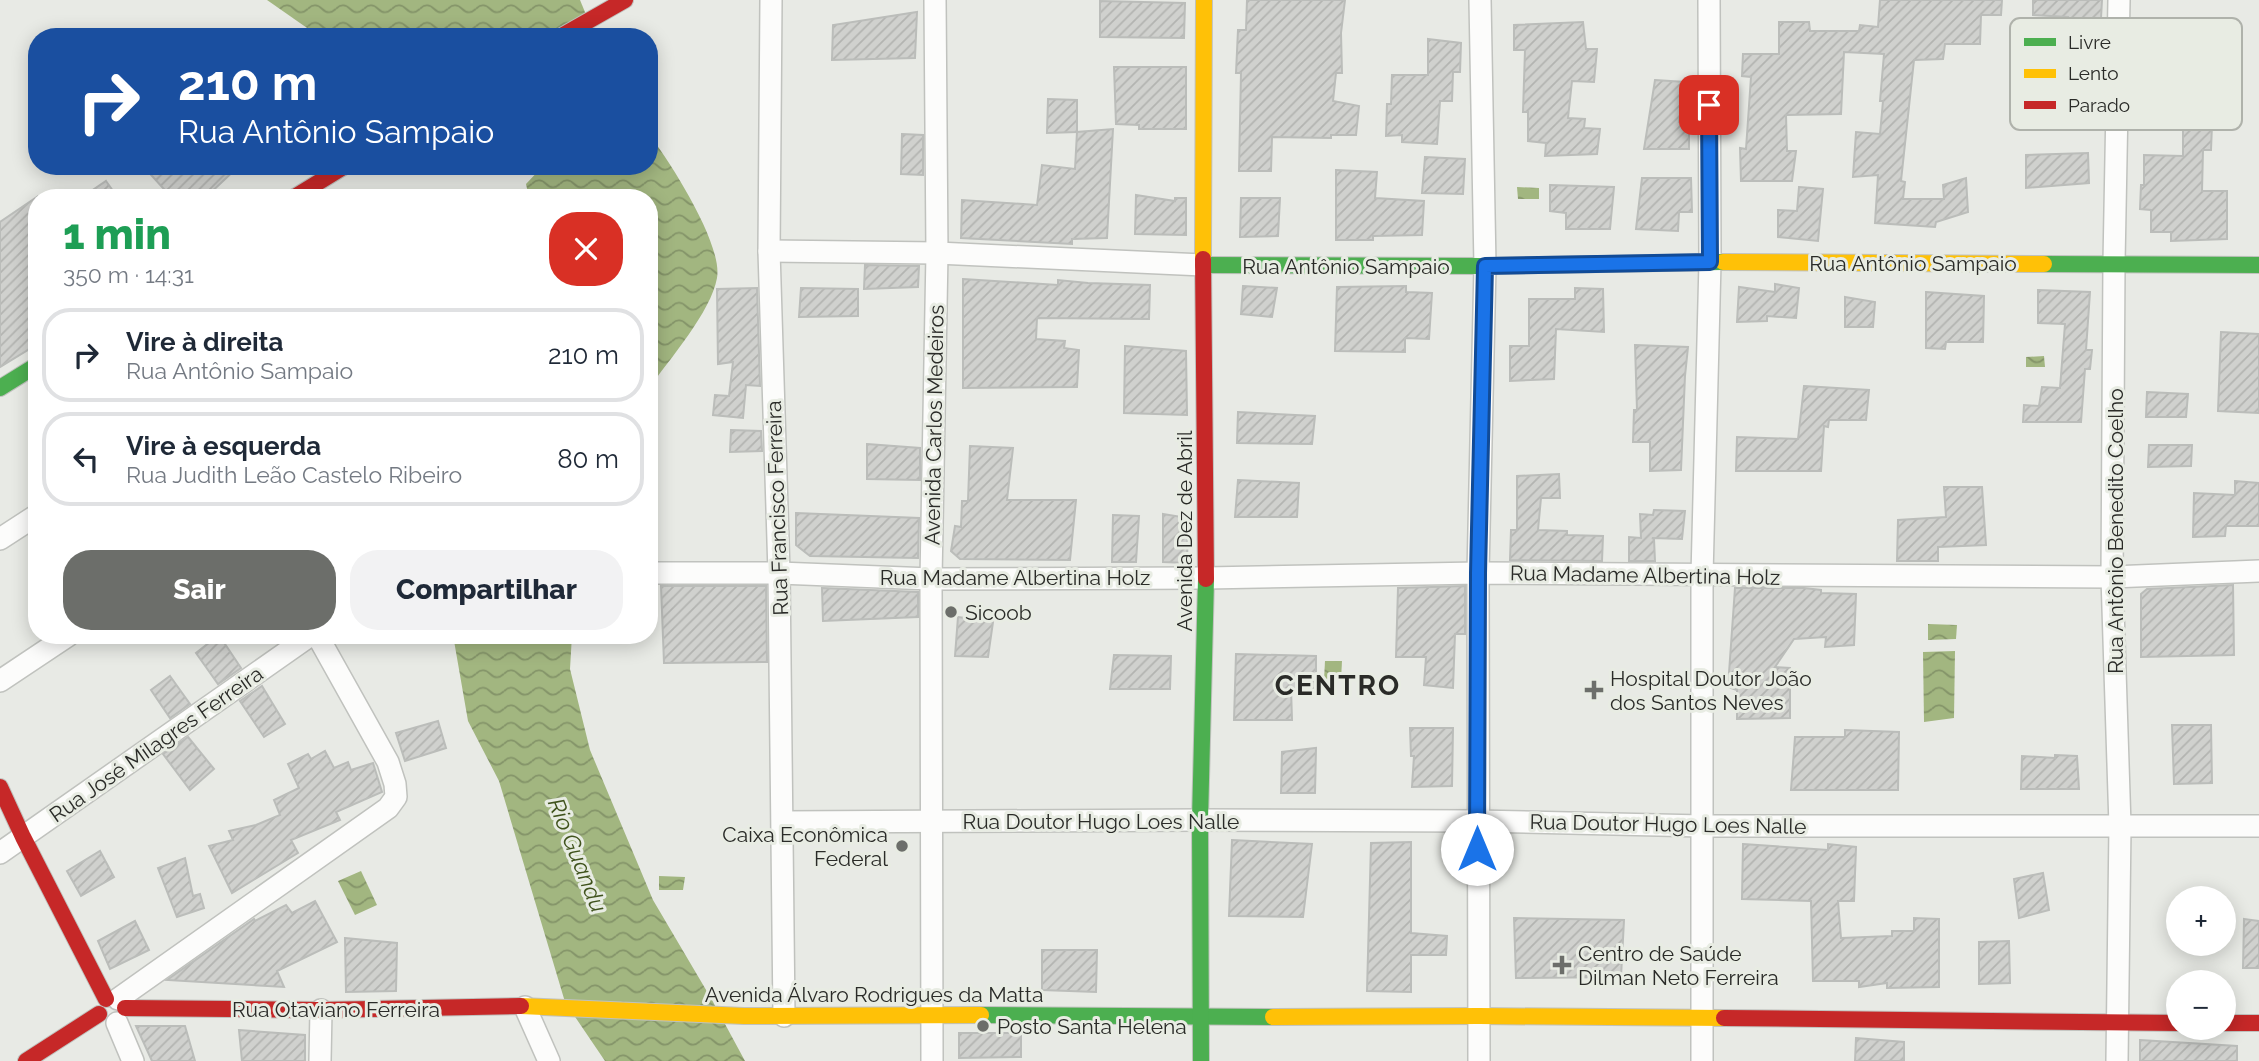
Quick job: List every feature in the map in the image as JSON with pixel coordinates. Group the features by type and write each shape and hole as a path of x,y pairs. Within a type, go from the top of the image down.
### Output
{"street":[{"path":"575,28 625,0"},
{"name":"Rua Francisco Ferreira","path":"771,0 769,251 784,821 784,1016"},
{"name":"Avenida Carlos Medeiros","path":"932,1061 931,579 937,253 935,0"},
{"name":"Avenida Dez de Abril","path":"1201,1061 1200,820 1206,578 1204,0"},
{"path":"1479,1061 1478,573 1485,266 1480,0"},
{"path":"1702,1061 1702,576 1710,262 1709,0"},
{"name":"Rua Antônio Benedito Coelho","path":"2119,0 2119,18"},
{"name":"Rua Antônio Benedito Coelho","path":"2117,130 2112,577 2120,826 2117,1061"},
{"path":"325,189 337,175"},
{"name":"Rua Antônio Sampaio","path":"769,251 937,253 1203,265 1485,266 1710,262 2259,265"},
{"path":"0,388 28,371"},
{"path":"0,539 28,521"},
{"name":"Rua Madame Albertina Holz","path":"658,573 779,573 931,579 1478,573 2112,577 2259,571"},
{"path":"0,681 56,644"},
{"name":"Rua José Milagres Ferreira","path":"0,853 299,644"},
{"path":"26,1061 113,1009 388,808 396,797 396,784 388,762 322,644"},
{"path":"0,787 23,837 113,1009 133,1061"},
{"name":"Rua Doutor Hugo Loes Nalle","path":"784,821 1200,820 1477,821 1703,826 2259,826"},
{"path":"525,1006 549,1061"},
{"name":"Rua Otaviano Ferreira","path":"113,1009 321,1010 547,1006"},
{"name":"Avenida Álvaro Rodrigues da Matta","path":"547,1006 744,1016 1479,1016 2166,1023"},
{"path":"320,1061 321,1010"},
{"path":"2236,1023 2259,1023"}],"water":[{"path":"267,0 580,0 589,28 307,28"},
{"path":"658,148 704,225 717,263 717,278 707,306 658,376 658,189 527,189 526,184 534,175 658,175"},
{"path":"1517,187 1539,188 1539,199 1518,199"},
{"path":"2044,356 2045,367 2026,367 2026,357"},
{"path":"1928,624 1957,625 1956,639 1928,640"},
{"name":"Rio Guandu","path":"455,644 571,644 570,669 590,750 653,900 745,1061 605,1061 565,1002 499,781 468,721"},
{"path":"1955,651 1954,718 1924,722 1923,652"},
{"path":"1325,661 1342,661 1341,680 1324,680"},
{"path":"361,871 377,905 355,915 338,881"},
{"path":"659,876 685,877 683,890 659,890"}],"building":[{"path":"1247,0 1345,0 1341,33 1342,73 1336,73 1333,101 1359,106 1356,135 1331,135 1331,138 1272,137 1271,171 1239,171 1241,73 1236,73 1238,30 1246,30"},
{"path":"1880,0 2002,0 2001,15 1981,15 1980,44 1945,44 1943,59 1914,60 1901,181 1905,182 1903,199 1944,199 1943,185 1966,178 1968,212 1936,222 1935,227 1875,223 1878,175 1853,177 1856,132 1880,134 1884,54 1844,52 1841,114 1786,115 1787,151 1796,151 1792,181 1741,181 1740,148 1746,149 1751,77 1742,76 1743,54 1779,54 1779,22 1809,22 1810,31 1859,31 1860,25 1878,27"},
{"path":"2033,0 2102,0 2101,18 2033,15"},
{"path":"1100,1 1185,3 1184,38 1100,37"},
{"path":"917,12 915,58 832,60 833,25"},
{"path":"1583,22 1586,49 1597,49 1594,82 1572,81 1568,118 1585,119 1584,128 1600,129 1597,154 1545,156 1546,143 1528,141 1528,112 1523,112 1525,50 1514,50 1514,25"},
{"path":"1428,39 1461,43 1460,72 1453,72 1452,101 1440,101 1437,144 1402,142 1402,135 1386,136 1387,104 1391,104 1392,75 1428,75"},
{"path":"1114,67 1186,67 1186,129 1139,129 1139,125 1116,124"},
{"path":"1655,80 1685,82 1679,122 1689,123 1689,149 1644,149"},
{"path":"1048,99 1077,100 1077,132 1047,133"},
{"path":"1113,129 1107,238 1072,239 1072,244 961,238 962,200 1037,205 1042,165 1075,169 1077,132"},
{"path":"2183,130 2212,130 2211,150 2203,150 2202,191 2227,191 2227,239 2171,241 2171,232 2151,232 2151,210 2140,209 2141,185 2144,185 2144,155 2183,156"},
{"path":"902,134 923,135 923,175 901,174"},
{"path":"2088,153 2089,183 2026,188 2026,155"},
{"path":"1425,157 1465,159 1463,194 1422,193"},
{"path":"1336,170 1377,172 1375,198 1424,201 1422,235 1373,236 1373,240 1336,240"},
{"path":"151,175 229,175 215,189 164,189"},
{"path":"1642,178 1691,178 1692,212 1679,212 1678,231 1636,229"},
{"path":"106,181 112,189 94,189"},
{"path":"1550,185 1614,187 1610,229 1566,229 1566,213 1550,211"},
{"path":"1799,187 1823,189 1818,241 1778,237 1778,210 1797,211"},
{"path":"1136,195 1175,201 1175,198 1186,198 1186,235 1135,234"},
{"path":"1241,198 1280,198 1278,236 1240,237"},
{"path":"28,203 28,350 0,367 0,222"},
{"path":"865,265 919,266 918,287 864,289"},
{"path":"963,279 1058,285 1058,280 1150,285 1149,319 1037,318 1036,339 1065,341 1064,348 1079,350 1077,387 963,388"},
{"path":"1775,284 1799,288 1796,318 1767,316 1767,321 1737,322 1739,287 1775,292"},
{"path":"1243,286 1277,288 1272,317 1241,314"},
{"path":"1406,286 1406,292 1432,293 1429,339 1405,338 1405,352 1335,351 1337,287"},
{"path":"757,288 760,386 746,385 743,418 713,415 715,395 729,396 733,362 718,364 717,289"},
{"path":"801,288 858,289 858,316 799,317"},
{"path":"1575,288 1603,289 1604,332 1556,329 1554,379 1510,381 1510,346 1529,346 1529,299 1575,299"},
{"path":"2038,290 2090,292 2086,350 2092,350 2090,369 2085,369 2081,422 2023,422 2024,405 2039,406 2042,387 2060,388 2065,324 2038,323"},
{"path":"1926,292 1984,296 1983,342 1946,342 1945,349 1926,348"},
{"path":"1845,297 1875,302 1873,327 1845,327"},
{"path":"2221,332 2259,334 2259,413 2218,411"},
{"path":"1635,345 1688,347 1681,470 1650,471 1650,442 1633,442 1634,410 1637,410"},
{"path":"1125,346 1186,351 1187,415 1124,413"},
{"path":"1804,386 1869,390 1866,420 1829,420 1828,427 1824,426 1821,471 1736,471 1737,437 1798,439"},
{"path":"2147,392 2188,394 2186,417 2146,417"},
{"path":"1238,412 1315,416 1312,444 1237,443"},
{"path":"731,430 761,431 762,451 730,452"},
{"path":"867,444 920,448 920,480 867,479"},
{"path":"2149,445 2192,445 2191,466 2148,467"},
{"path":"970,446 1013,448 1007,500 1076,500 1070,560 960,559 951,551 955,526 961,527 962,501 968,501"},
{"path":"1559,474 1560,498 1541,498 1538,530 1567,531 1567,535 1603,536 1602,561 1510,560 1511,530 1517,530 1517,476"},
{"path":"1238,480 1299,483 1297,517 1235,517"},
{"path":"2235,481 2259,483 2259,526 2226,526 2225,536 2193,537 2194,493 2235,495"},
{"path":"1944,487 1982,487 1986,545 1938,547 1938,561 1897,561 1898,520 1946,517"},
{"path":"1654,510 1685,511 1682,539 1652,538 1655,561 1629,561 1629,537 1641,538 1640,514 1653,515"},
{"path":"796,513 919,518 918,558 810,556 796,545"},
{"path":"1163,514 1188,518 1187,563 1163,562"},
{"path":"1113,515 1139,516 1136,562 1112,562"},
{"path":"2233,585 2234,655 2141,657 2141,594 2147,589"},
{"path":"661,586 766,586 767,662 664,663"},
{"path":"1465,586 1465,634 1455,634 1453,688 1424,685 1426,657 1396,657 1398,588"},
{"path":"822,588 918,592 918,617 823,621"},
{"path":"1735,588 1804,588 1821,590 1821,593 1856,594 1854,645 1825,647 1826,637 1794,639 1775,667 1790,668 1790,718 1737,719 1737,690 1728,687"},
{"path":"958,617 993,622 988,657 955,656"},
{"path":"208,644 225,644 241,668 218,684 196,653"},
{"path":"1236,654 1316,656 1316,688 1291,688 1292,720 1234,720"},
{"path":"1114,655 1171,656 1170,689 1110,689"},
{"path":"170,676 190,704 170,718 151,690"},
{"path":"262,686 285,724 264,737 240,701"},
{"path":"438,721 446,748 405,761 396,733"},
{"path":"2172,725 2211,725 2212,783 2174,784"},
{"path":"1410,728 1453,728 1452,786 1412,787 1414,756 1411,756"},
{"path":"1845,730 1899,732 1898,790 1791,790 1795,737 1845,737"},
{"path":"188,737 214,769 190,790 163,754"},
{"path":"1316,748 1315,793 1281,793 1282,752"},
{"path":"325,751 334,768 348,762 351,770 373,763 382,792 336,812 340,820 291,840 298,853 232,893 209,846 233,840 229,831 256,825 280,815 274,800 299,788 288,764 308,754 311,759"},
{"path":"2055,755 2077,756 2079,789 2021,789 2022,756 2055,758"},
{"path":"1232,840 1312,844 1303,917 1229,916"},
{"path":"1411,842 1411,933 1447,936 1446,955 1411,955 1411,992 1367,991 1371,843"},
{"path":"1743,844 1828,850 1828,844 1856,847 1854,901 1838,901 1841,938 1892,936 1892,931 1914,931 1914,918 1939,919 1939,987 1887,988 1887,983 1859,987 1859,981 1813,981 1811,901 1742,899"},
{"path":"100,851 114,877 81,896 67,871"},
{"path":"185,858 193,896 200,894 204,908 177,917 158,868"},
{"path":"2043,873 2049,910 2019,918 2014,879"},
{"path":"315,901 337,942 277,971 284,987 167,980 254,919 255,921 286,905 292,913"},
{"path":"1514,918 1624,920 1621,977 1516,978"},
{"path":"2244,919 2259,921 2259,968 2243,968"},
{"path":"135,921 149,950 110,969 98,941"},
{"path":"345,938 397,943 396,991 346,992"},
{"path":"2009,941 2010,983 1979,984 1979,942"},
{"path":"1042,950 1097,950 1096,992 1042,990"},
{"path":"136,1026 185,1026 195,1061 152,1061"},
{"path":"239,1030 305,1035 305,1061 242,1061"},
{"path":"959,1033 1021,1033 1021,1057 959,1058"},
{"path":"1856,1038 1904,1042 1904,1061 1855,1061"},
{"path":"2140,1040 2237,1046 2237,1061 2140,1061"}],"traffic: fast":[{"path":"1203,265 1485,266 1723,262"},
{"path":"2044,264 2259,265"},
{"path":"0,388 28,371"},
{"path":"1201,1061 1200,820 1206,579"},
{"path":"981,1015 1273,1017"}],"traffic: slow":[{"path":"1203,259 1204,0"},
{"path":"1723,262 2044,264"},
{"path":"521,1006 744,1016 981,1015"},
{"path":"1273,1017 1724,1018"}],"traffic: jam":[{"path":"576,28 625,0"},
{"path":"308,189 330,175"},
{"path":"1203,259 1206,579"},
{"path":"0,787 106,999"},
{"path":"125,1008 321,1010 521,1006"},
{"path":"26,1061 99,1014"},
{"path":"1724,1018 2166,1023"},
{"path":"2236,1023 2259,1023"}],"place":[{"name":"Sicoob","path":"951,612"},
{"name":"Hospital Doutor João dos Santos Neves","path":"1594,690"},
{"name":"Caixa Econômica Federal","path":"902,846"},
{"name":"Centro de Saúde Dilman Neto Ferreira","path":"1562,965"},
{"name":"Posto Santa Helena","path":"983,1026"}],"district":[{"name":"CENTRO","path":"1338,685"}],"route":[{"path":"1477,849 1478,573 1485,266 1710,262 1709,105"}]}
